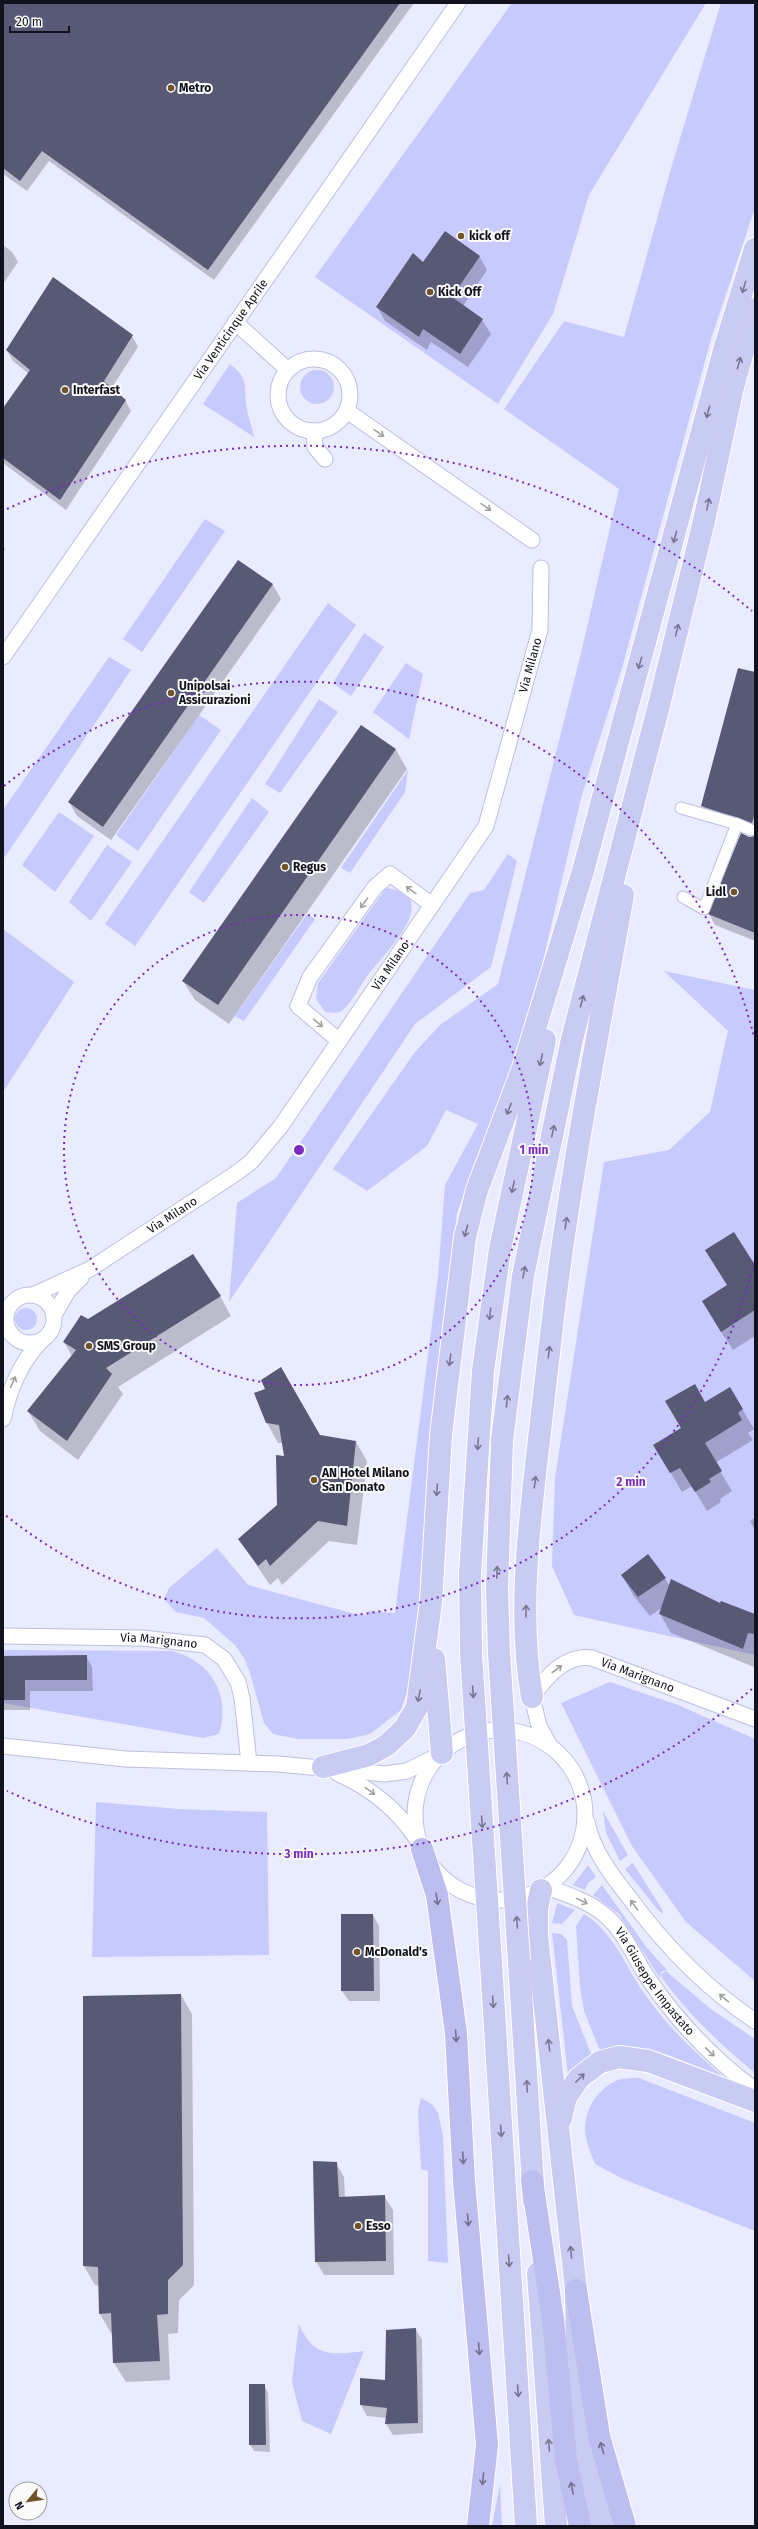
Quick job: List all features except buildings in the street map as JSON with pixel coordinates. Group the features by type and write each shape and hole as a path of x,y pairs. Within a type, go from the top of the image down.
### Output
{"highway":[{"path":"323,1767 368,1755 387,1745 405,1728 417,1707 431,1602 441,1435 465,1237 478,1190 523,1068 583,871 724,350 755,249"},
{"path":"556,2526 532,2181 499,1653 497,1588 502,1440 523,1276 572,1039 658,709 704,521 732,387 755,309"},
{"path":"532,1697 528,1668 526,1616 529,1546 559,1266 584,1110 658,709"},
{"path":"526,2526 471,1653 470,1574 483,1371 500,1249 583,871"},
{"path":"431,1602 442,1753"},
{"path":"422,1849 437,1895 456,2033 464,2181 486,2445 478,2526"},
{"path":"543,1889 537,1909 537,1935 576,2290 599,2436 625,2526"},
{"path":"559,2139 563,2104 573,2084 589,2069 614,2058 640,2058 755,2101"},
{"path":"532,2181 553,2319 566,2459 580,2526"},
{"path":"576,2290 576,2369 587,2454 602,2526"}],"street":[{"name":"Via Venticinque Aprile","path":"3,657 458,3"},
{"path":"235,322 288,370"},
{"path":"314,359 325,360 336,366 349,384 350,398 347,411 338,422 328,428 314,431 295,425 281,408 278,395 281,380 288,370 298,363 314,359"},
{"path":"347,411 532,540"},
{"path":"314,431 315,447 325,459"},
{"name":"Via Milano","path":"90,1269 251,1162 281,1126 338,1040 486,826 540,630 541,568"},
{"path":"681,808 737,824 752,830"},
{"path":"683,897 704,909 737,824"},
{"path":"338,1040 298,1006 310,977 375,887 390,874 432,905"},
{"path":"3,1341 7,1326 7,1317 11,1305 22,1297 33,1295 90,1269"},
{"path":"3,1419 9,1392 19,1370 42,1340 51,1331 54,1315 68,1291 90,1269"},
{"path":"33,1295 46,1301 54,1315"},
{"path":"7,1326 15,1337 23,1342 32,1343 42,1340"},
{"name":"Via Marignano","path":"3,1636 142,1638 205,1645 224,1658 238,1682 242,1698 249,1763"},
{"name":"Via Marignano","path":"532,1697 546,1678 559,1667 580,1658 592,1658 755,1719"},
{"path":"532,1697 539,1726 550,1747"},
{"path":"3,1746 148,1760 323,1767 376,1774 394,1774 415,1768 442,1753 466,1737 497,1730 529,1735 550,1747 564,1759 577,1779 583,1798 588,1829 598,1854 653,1929 690,1970 755,2021"},
{"path":"422,1849 415,1824 417,1796 426,1772 442,1753"},
{"path":"323,1767 360,1784 374,1794 402,1820 432,1866 444,1879 458,1890 475,1897 492,1900 510,1900 543,1889 561,1875 576,1853 583,1834 585,1813"},
{"name":"Via Giuseppe Impastato","path":"543,1889 584,1902 609,1918 646,1976 673,2011 706,2048 755,2090"}],"shaded area":[{"name":"kick off","path":"512,3 706,3 589,195 553,314 498,404 315,277"},
{"path":"721,3 755,3 755,208 711,339 622,668 581,798 528,1025 457,1213 420,1580 419,1629 414,1673 401,1710 370,1734 348,1739 298,1739 273,1734 264,1723 250,1673 244,1658 235,1645 204,1618 176,1612 164,1599 169,1588 217,1548 248,1585 355,1614 367,1615 368,1611 395,1613 438,1277 445,1185 478,1124 446,1110 427,1146 367,1191 333,1169 415,1052 440,1025 498,984 581,653 619,489 504,409 564,321 624,337 672,165"},
{"path":"230,364 240,373 244,381 247,406 254,437 203,404"},
{"path":"317,370 329,375 334,387 329,399 317,404 305,399 300,387 305,375"},
{"path":"205,519 225,531 142,652 123,639"},
{"path":"328,603 356,625 135,946 105,924"},
{"path":"364,633 384,647 351,696 333,683"},
{"path":"109,657 131,670 5,857 3,856 3,810"},
{"path":"406,663 423,674 409,739 373,712"},
{"path":"319,699 338,712 280,793 265,784"},
{"path":"199,715 221,730 138,851 116,835"},
{"path":"408,770 405,792 350,873 341,868"},
{"path":"252,798 269,812 204,903 189,892"},
{"path":"59,812 94,836 55,892 22,865"},
{"path":"107,845 132,862 91,921 69,902"},
{"path":"508,854 517,861 491,967 415,1024 229,1302 237,1203 276,1178 470,893 484,890"},
{"path":"386,888 403,893 411,901 411,913 406,926 397,940 368,975 347,1007 339,1012 325,1012 316,999 318,983"},
{"path":"307,914 315,919 244,1021 235,1016"},
{"path":"3,929 74,982 3,1092"},
{"path":"664,971 755,990 755,1655 574,1615 552,1566 555,1478 604,1162 669,1150 710,1112 728,1031"},
{"path":"26,1308 30,1309 36,1315 36,1323 30,1329 26,1330 22,1329 16,1323 15,1319 16,1315 22,1309"},
{"path":"3,1650 172,1651 186,1656 207,1671 215,1682 220,1693 222,1720 219,1734 203,1738 3,1703"},
{"path":"610,1682 678,1705 755,1739 755,1981 686,1922 632,1846 561,1703"},
{"path":"96,1802 179,1809 267,1812 269,1955 92,1957"},
{"path":"603,1811 628,1855 620,1861 606,1833"},
{"path":"633,1863 663,1911 663,1914 657,1909 625,1869"},
{"path":"588,1865 596,1877 588,1883 585,1890 573,1885"},
{"path":"602,1885 647,1948 667,1970 661,1972 660,1978 619,1914 593,1895"},
{"path":"557,1903 575,1910 562,1924 552,1923"},
{"path":"584,1914 604,1930 612,1940 646,1996 664,2019 693,2050 725,2078 679,2059 647,2049 615,2047 600,2051 584,2011 580,1987 576,1926"},
{"path":"552,1933 561,1934 567,1940 572,2006 592,2056 579,2064 568,2075"},
{"path":"666,1971 712,2010 755,2039 755,2073 717,2040 672,1992 662,1978 661,1974"},
{"path":"639,2078 755,2123 755,2231 623,2179 595,2164 586,2138 585,2129 588,2111 592,2103 603,2089 610,2084 620,2079"},
{"path":"421,2098 432,2104 438,2113 443,2136 448,2263 428,2261 428,2171 421,2169 418,2111"},
{"path":"299,2324 305,2335 317,2349 333,2353 364,2351 331,2434 302,2421 292,2382"},
{"path":"500,2484 502,2526 492,2526"}],"place":[{"name":"Metro","path":"171,88"},
{"name":"kick off","path":"461,236"},
{"name":"Kick Off","path":"430,292"},
{"name":"Interfast","path":"65,390"},
{"name":"Unipolsai Assicurazioni","path":"171,693"},
{"name":"Regus","path":"285,867"},
{"name":"Lidl","path":"734,892"},
{"name":"SMS Group","path":"89,1346"},
{"name":"AN Hotel Milano San Donato","path":"314,1480"},
{"name":"McDonald's","path":"357,1952"},
{"name":"Esso","path":"358,2226"}]}
